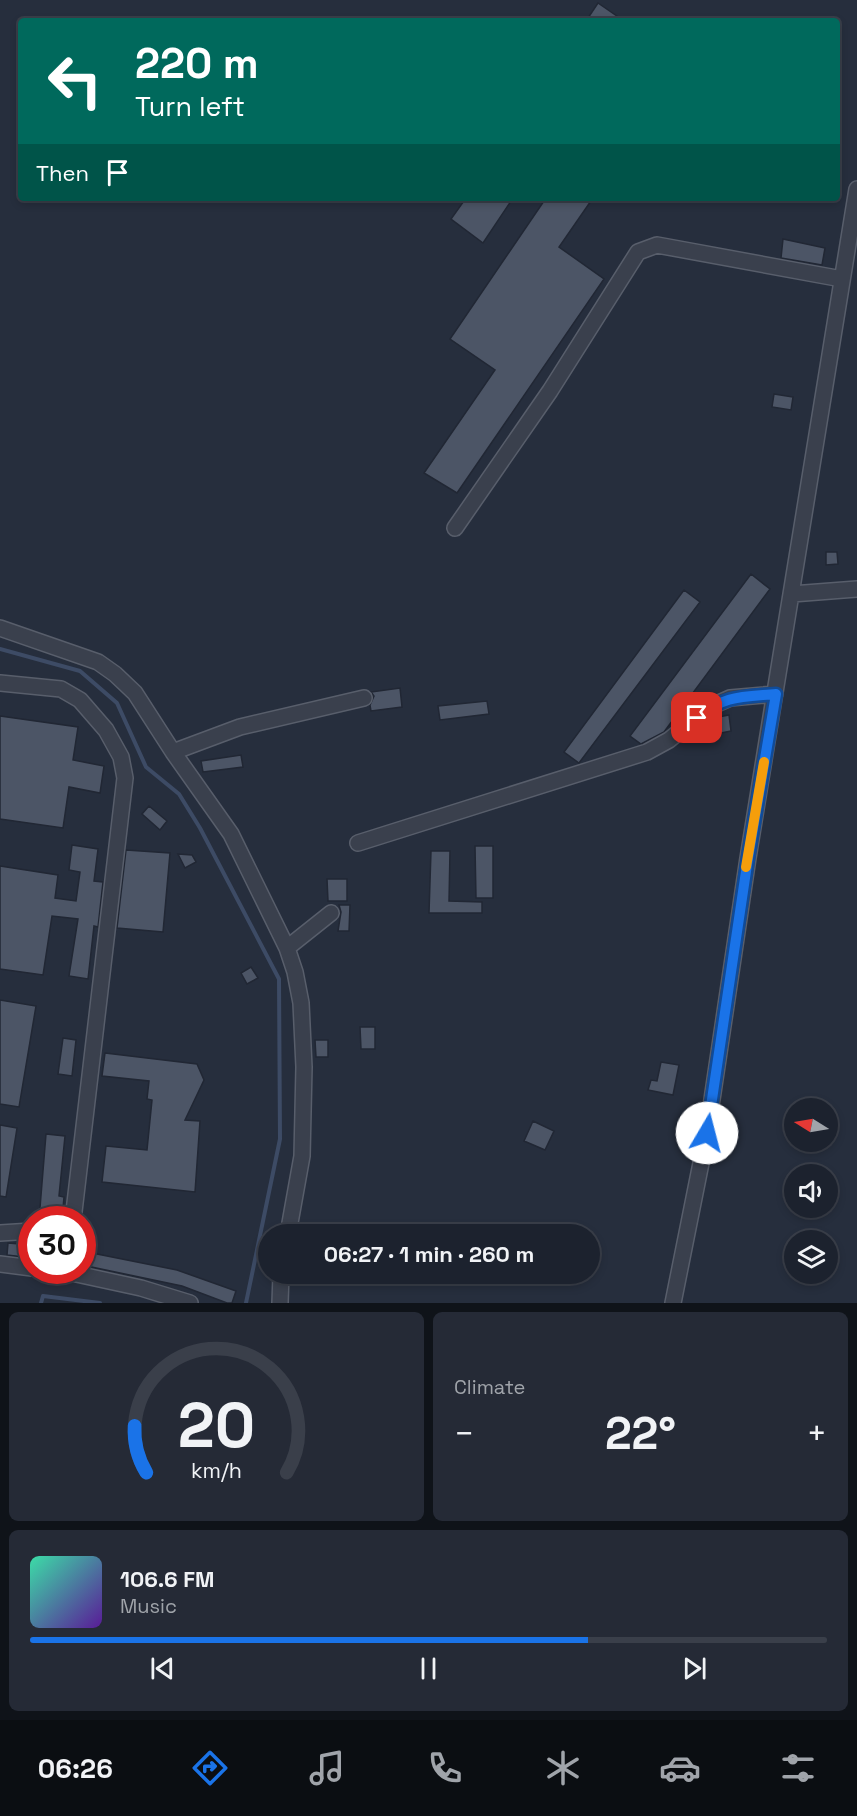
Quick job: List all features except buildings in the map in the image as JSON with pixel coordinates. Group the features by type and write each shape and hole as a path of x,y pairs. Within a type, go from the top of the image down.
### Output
{"street":[{"path":"673,1303 707,1133 748,858 857,189"},
{"path":"455,528 550,391 638,252 657,245 842,279"},
{"path":"792,594 857,589"},
{"path":"0,628 98,662 135,693 231,834 287,948 295,972 301,1003 304,1067 302,1156 290,1224"},
{"path":"0,683 62,689 80,699 106,730 121,757 125,778 75,1206"},
{"path":"358,843 647,752 669,741 710,707 730,698 776,694"},
{"path":"173,752 240,727 364,698"},
{"path":"287,948 331,913"},
{"path":"0,1233 18,1232"},
{"path":"0,1264 18,1266"},
{"path":"96,1279 141,1288 190,1303"},
{"path":"280,1303 281,1284"}],"waterway":[{"path":"0,649 80,671 117,703 146,767 179,794 200,828 279,979 280,1139 246,1303"},
{"path":"41,1303 43,1296 100,1303"}],"slow traffic":[{"path":"746,867 764,762"}],"route":[{"path":"697,718 710,707 730,698 776,694 748,858 707,1133"}]}
